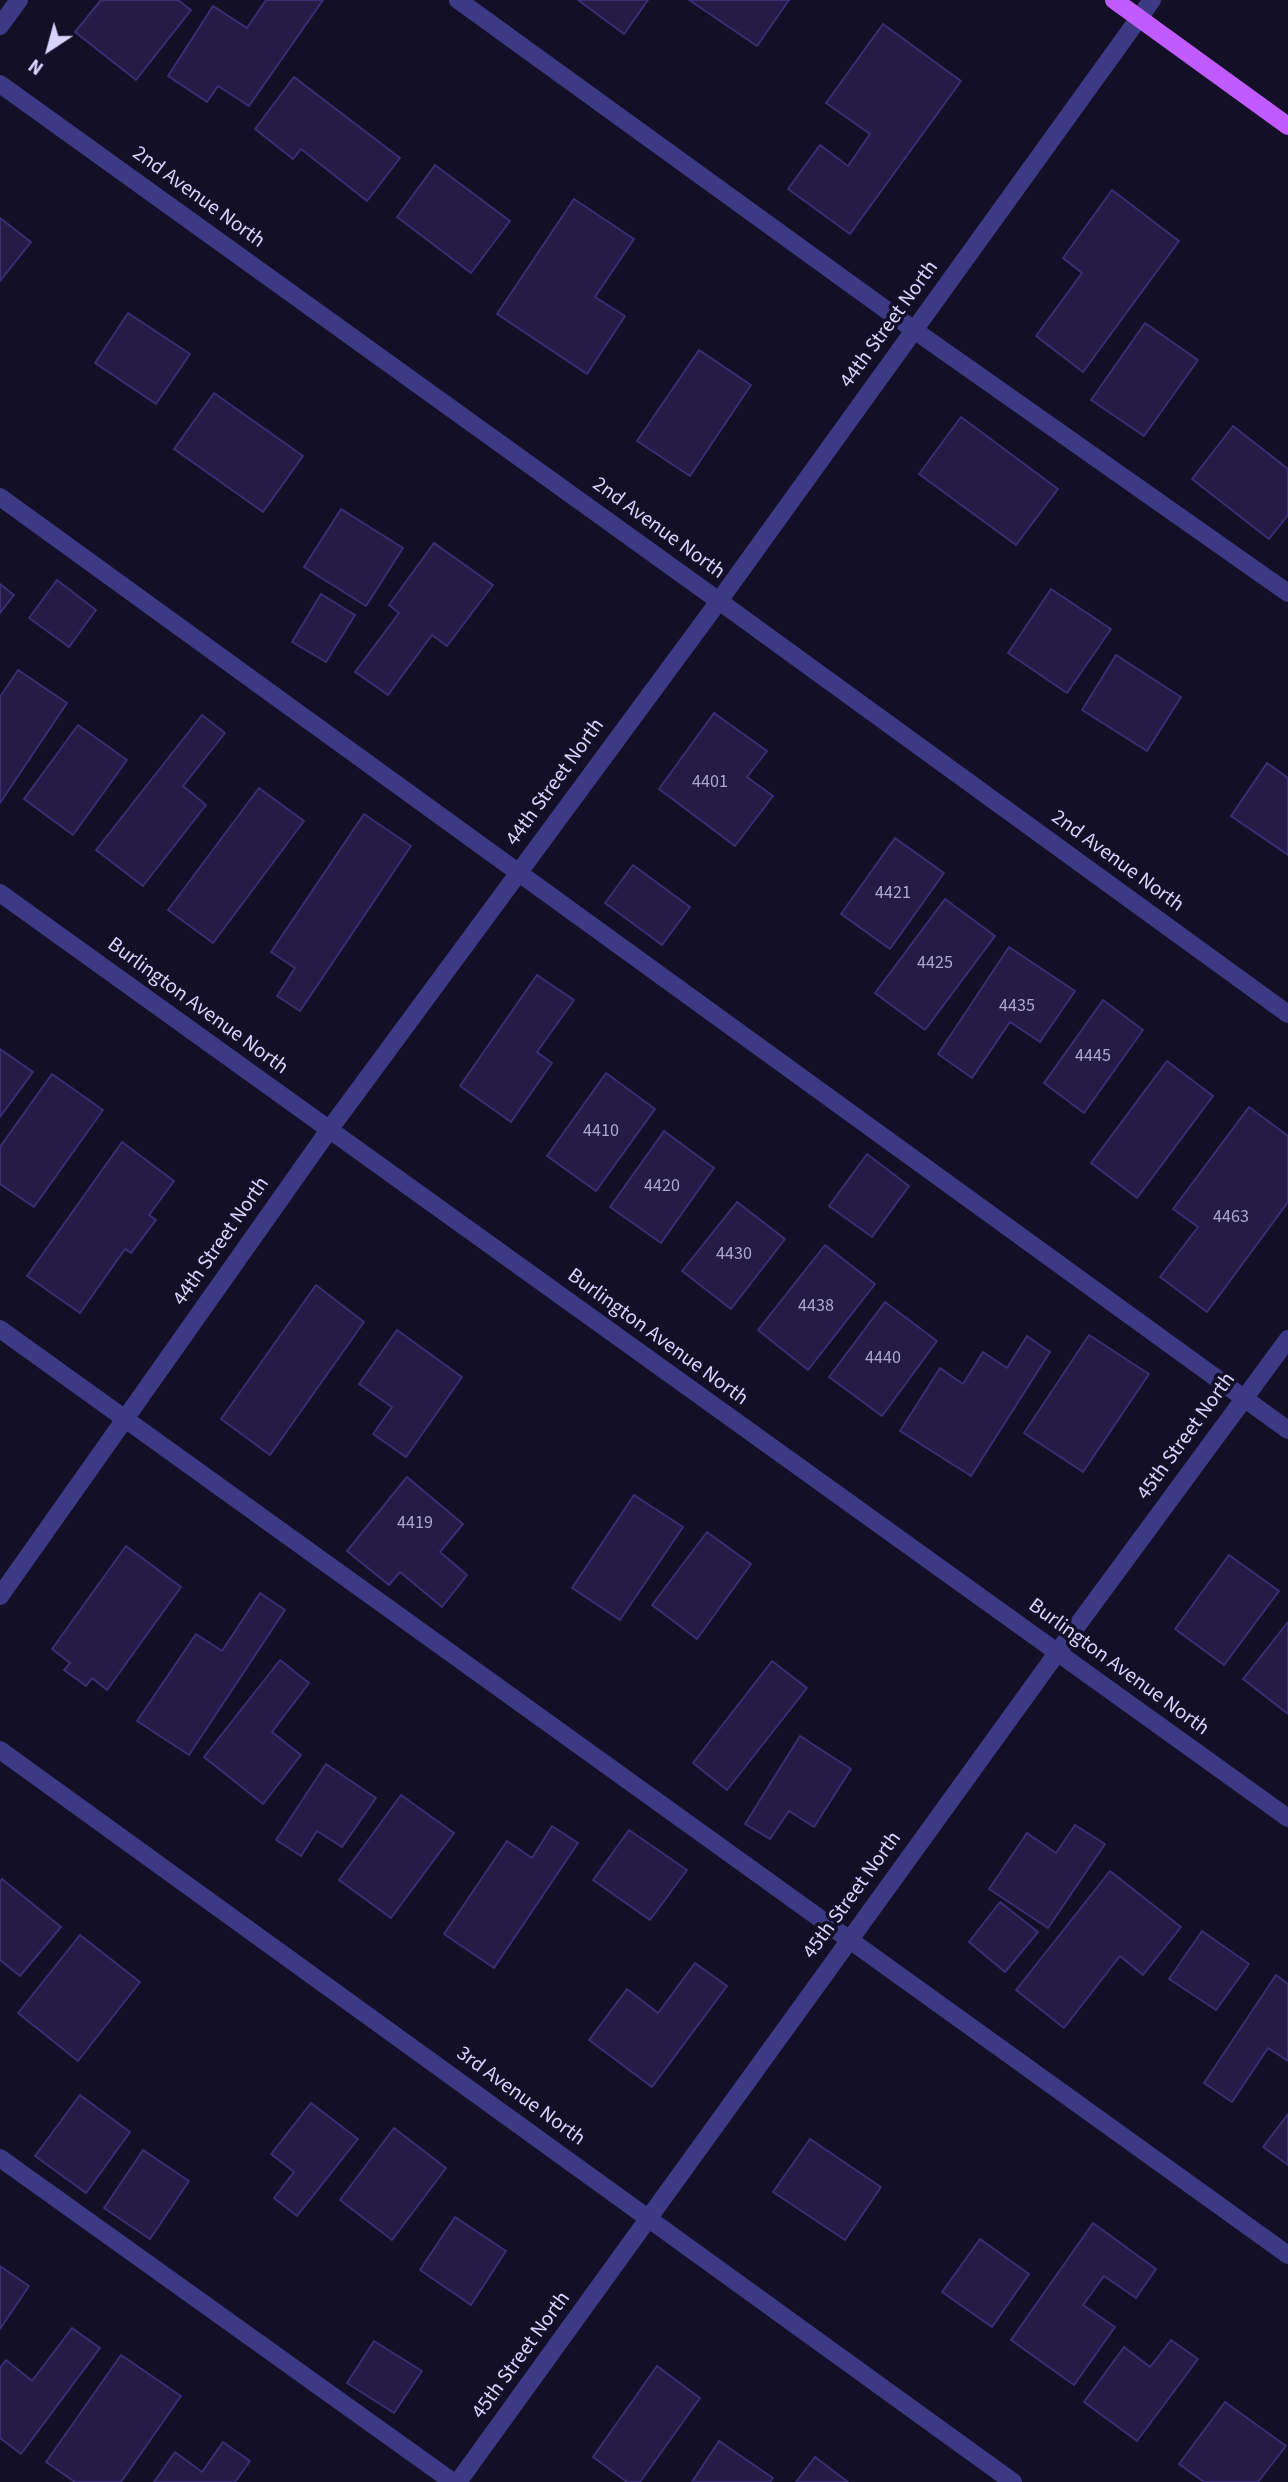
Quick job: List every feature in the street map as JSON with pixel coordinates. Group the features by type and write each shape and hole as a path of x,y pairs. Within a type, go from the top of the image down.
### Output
{"main road":[{"path":"1114,0 1288,126"}],"street":[{"path":"0,26 19,0"},
{"path":"458,0 914,330 1288,593"},
{"name":"44th Street North","path":"0,1596 329,1130 719,601 1152,0"},
{"name":"2nd Avenue North","path":"0,84 1288,1014"},
{"path":"0,497 1288,1430"},
{"name":"Burlington Avenue North","path":"0,893 1288,1818"},
{"path":"0,1329 1288,2256"},
{"name":"45th Street North","path":"456,2482 1288,1339"},
{"name":"3rd Avenue North","path":"0,1750 1013,2482"},
{"path":"0,2158 456,2482"}],"building":[{"path":"101,0 178,0 191,10 136,80 75,32"},
{"path":"266,0 323,0 249,106 218,86 207,102 168,76 213,6 247,28"},
{"path":"578,0 648,0 624,34"},
{"path":"689,0 789,0 757,46"},
{"path":"883,24 961,81 850,234 788,189 820,145 848,166 870,134 826,103"},
{"path":"294,77 400,158 367,201 301,149 293,159 255,129"},
{"path":"435,165 510,221 471,273 397,217"},
{"path":"1112,190 1179,241 1083,372 1036,336 1082,273 1063,258"},
{"path":"574,199 634,239 595,297 625,316 587,374 497,314"},
{"path":"0,218 31,242 0,281"},
{"path":"128,313 190,354 156,404 95,363"},
{"path":"1145,323 1198,360 1144,436 1091,400"},
{"path":"699,350 751,385 690,476 637,441"},
{"path":"214,393 303,456 263,512 174,449"},
{"path":"961,417 1058,489 1016,545 919,474"},
{"path":"1233,426 1288,469 1288,515 1269,539 1192,479"},
{"path":"341,509 403,548 366,606 304,567"},
{"path":"434,543 493,585 447,646 432,635 388,695 355,672 399,613 389,605"},
{"path":"57,580 96,610 69,647 29,618"},
{"path":"0,584 14,595 0,613"},
{"path":"1051,589 1111,629 1067,693 1008,653"},
{"path":"321,594 355,615 326,662 292,642"},
{"path":"1116,655 1181,697 1147,751 1082,710"},
{"path":"18,670 67,703 0,803 0,697"},
{"path":"714,713 767,751 747,777 773,796 735,846 659,789"},
{"path":"202,715 225,733 183,786 206,805 143,886 96,850"},
{"path":"78,725 127,760 73,835 24,799"},
{"path":"1267,763 1288,778 1288,855 1231,816"},
{"path":"259,788 304,821 213,943 168,910"},
{"path":"364,814 411,846 300,1011 277,996 295,968 271,952"},
{"path":"895,838 944,873 890,949 841,914"},
{"path":"633,865 690,907 662,945 605,903"},
{"path":"945,899 995,936 925,1030 875,993"},
{"path":"1009,947 1075,991 1040,1042 1010,1022 972,1078 938,1054"},
{"path":"537,975 574,1000 537,1052 552,1063 511,1122 460,1086"},
{"path":"1103,1000 1143,1030 1084,1113 1044,1083"},
{"path":"0,1049 33,1072 0,1117"},
{"path":"1167,1061 1213,1096 1137,1198 1091,1163"},
{"path":"606,1073 655,1109 596,1191 547,1156"},
{"path":"52,1074 103,1110 34,1207 0,1184 0,1147"},
{"path":"1249,1107 1288,1136 1288,1202 1207,1312 1160,1277 1198,1227 1173,1209"},
{"path":"664,1131 714,1168 661,1243 610,1207"},
{"path":"122,1142 174,1181 149,1215 156,1220 131,1253 125,1249 80,1313 27,1276"},
{"path":"867,1154 909,1186 872,1237 829,1206"},
{"path":"737,1202 785,1239 731,1309 682,1271"},
{"path":"825,1245 875,1284 808,1370 758,1330"},
{"path":"316,1285 364,1322 270,1455 221,1419"},
{"path":"885,1302 937,1341 882,1416 829,1377"},
{"path":"397,1330 462,1377 406,1457 373,1434 392,1407 359,1384"},
{"path":"1089,1335 1149,1374 1083,1472 1024,1433"},
{"path":"1027,1336 1050,1352 971,1476 900,1431 940,1368 963,1384 983,1352 1007,1368"},
{"path":"407,1477 463,1524 440,1552 467,1575 442,1607 400,1572 389,1585 347,1551"},
{"path":"634,1495 683,1527 620,1620 572,1588"},
{"path":"707,1532 751,1564 697,1639 652,1605"},
{"path":"126,1546 181,1587 107,1690 92,1678 86,1686 64,1670 70,1663 52,1649"},
{"path":"1229,1555 1279,1591 1224,1665 1175,1629"},
{"path":"260,1593 285,1610 189,1755 137,1721 196,1634 222,1651"},
{"path":"1288,1622 1288,1714 1243,1679"},
{"path":"280,1660 309,1683 272,1732 301,1755 263,1804 204,1757"},
{"path":"772,1661 807,1688 727,1790 693,1763"},
{"path":"800,1736 851,1769 814,1827 789,1811 770,1839 745,1824"},
{"path":"326,1764 376,1798 342,1847 317,1831 301,1856 276,1840"},
{"path":"401,1795 454,1833 391,1918 339,1880"},
{"path":"1075,1825 1105,1844 1048,1928 989,1889 1027,1833 1056,1853"},
{"path":"552,1826 578,1843 494,1968 444,1934 507,1841 532,1858"},
{"path":"629,1830 687,1870 650,1920 593,1880"},
{"path":"1110,1871 1181,1927 1143,1975 1120,1956 1064,2028 1016,1990"},
{"path":"2,1879 61,1927 20,1976 0,1960"},
{"path":"1000,1902 1038,1932 1005,1972 969,1942"},
{"path":"1202,1931 1249,1964 1216,2010 1169,1979"},
{"path":"80,1935 140,1982 78,2061 18,2013"},
{"path":"695,1963 727,1986 652,2087 589,2040 627,1989 658,2013"},
{"path":"1276,1975 1288,1984 1288,2061 1268,2048 1232,2102 1204,2083"},
{"path":"80,2095 130,2132 86,2193 35,2156"},
{"path":"311,2103 358,2139 297,2216 274,2198 294,2172 271,2154"},
{"path":"1288,2114 1288,2165 1263,2147"},
{"path":"394,2128 446,2168 392,2240 340,2200"},
{"path":"810,2139 881,2187 845,2240 773,2192"},
{"path":"143,2150 189,2181 150,2239 104,2208"},
{"path":"455,2217 506,2251 471,2305 420,2270"},
{"path":"1093,2223 1156,2269 1136,2298 1104,2276 1083,2305 1115,2327 1074,2385 1011,2340"},
{"path":"980,2239 1029,2274 992,2327 942,2292"},
{"path":"0,2266 29,2286 0,2329"},
{"path":"72,2328 100,2348 21,2454 0,2438 0,2368 6,2360 32,2381"},
{"path":"1171,2340 1198,2359 1137,2441 1084,2402 1124,2347 1150,2367"},
{"path":"374,2341 422,2371 394,2413 347,2383"},
{"path":"121,2355 181,2396 121,2482 75,2482 46,2462"},
{"path":"657,2366 700,2398 640,2482 627,2482 593,2457"},
{"path":"1225,2402 1286,2446 1258,2482 1204,2482 1179,2464"},
{"path":"719,2441 773,2478 770,2482 692,2482"},
{"path":"223,2442 250,2461 235,2482 154,2482 175,2452 202,2472"},
{"path":"815,2457 848,2482 796,2482"}]}
